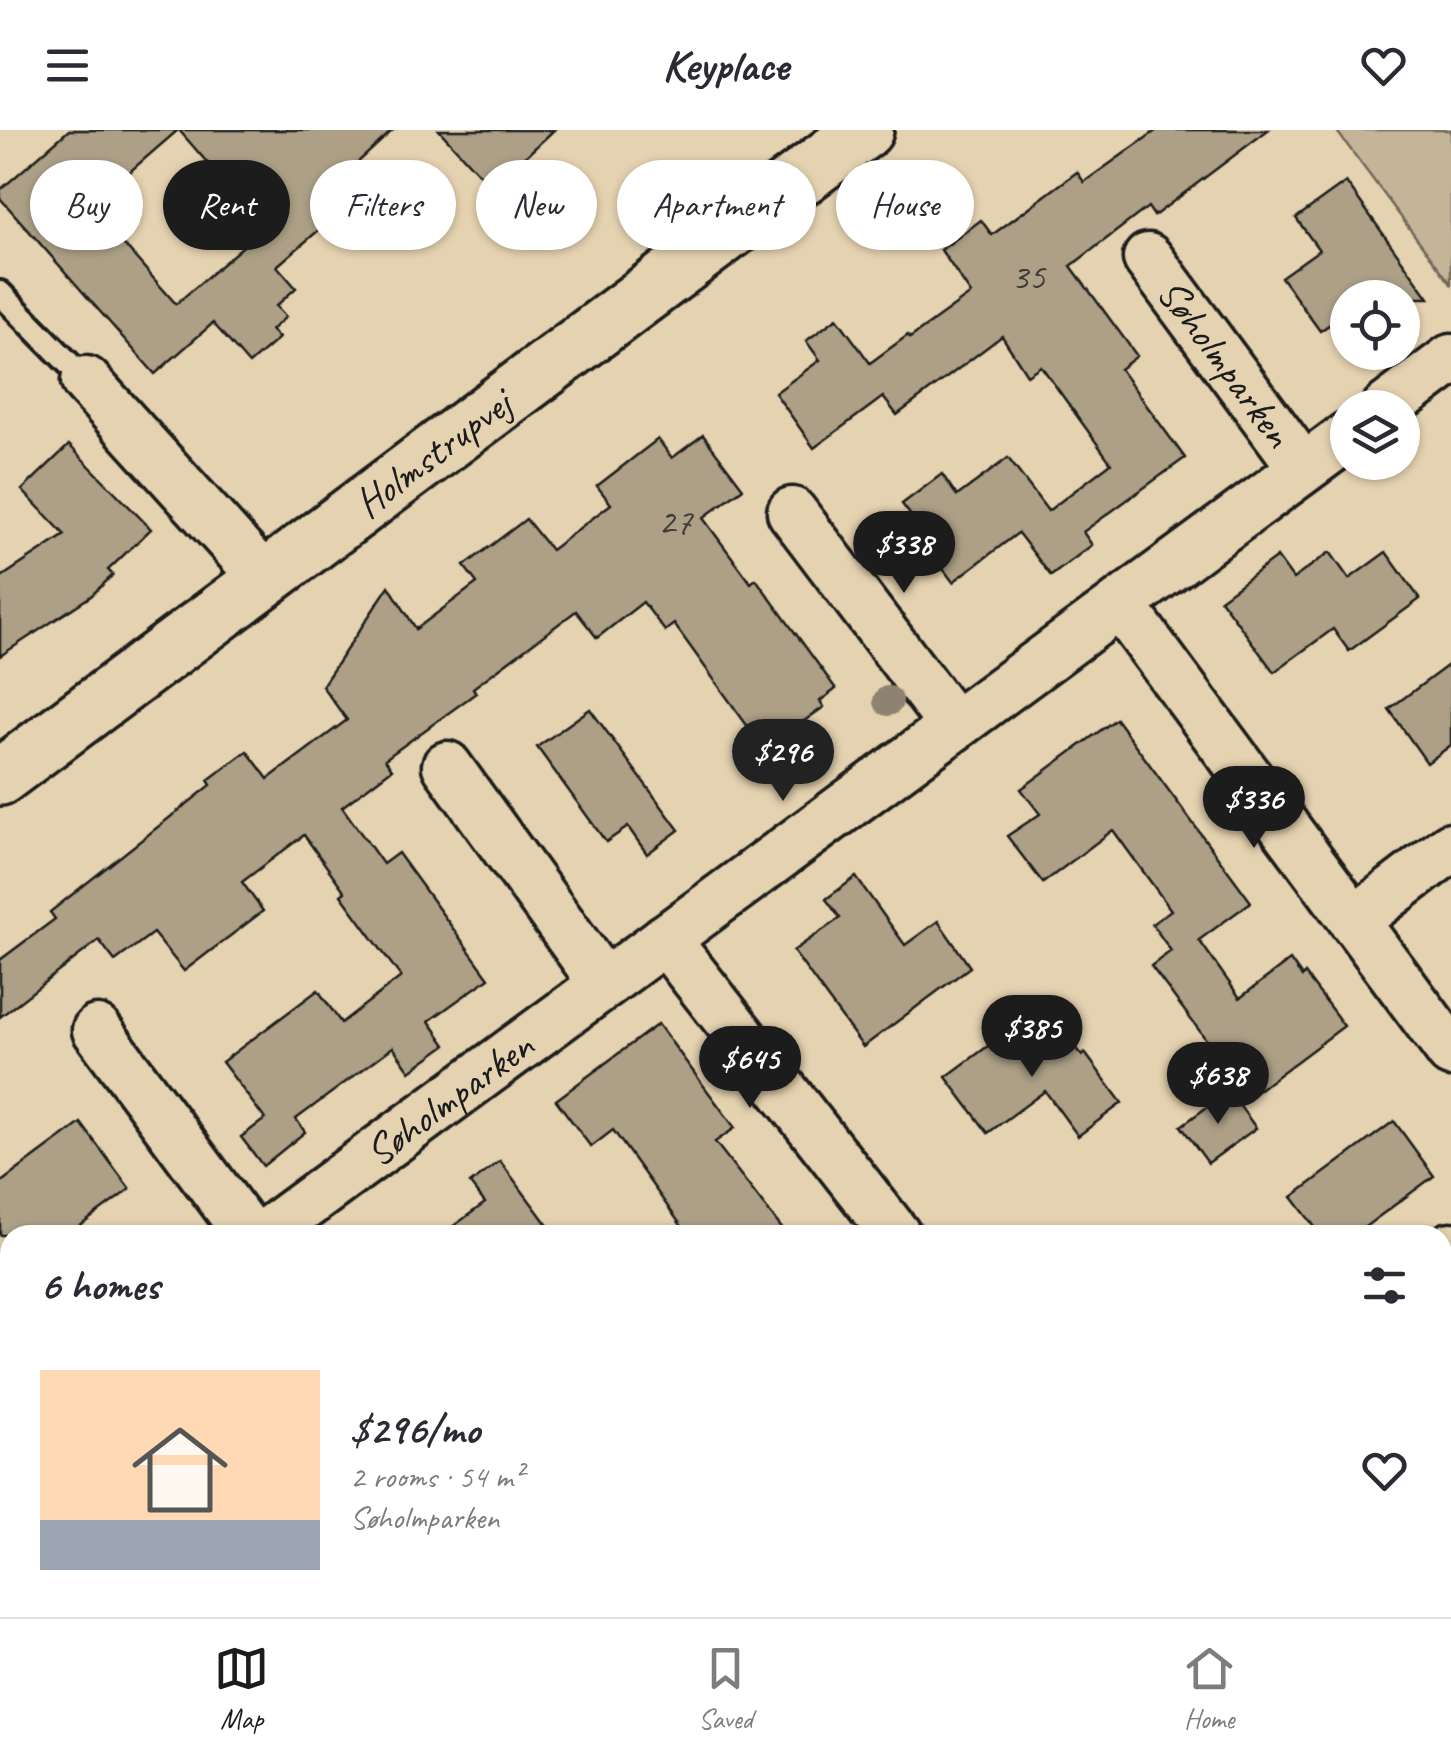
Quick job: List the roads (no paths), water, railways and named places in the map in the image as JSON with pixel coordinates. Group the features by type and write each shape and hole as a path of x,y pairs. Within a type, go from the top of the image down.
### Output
{"street":[{"name":"Holmstrupvej","path":"0,777 865,130"},
{"name":"Søholmparken","path":"1148,258 1303,468"},
{"path":"1410,390 1451,359"},
{"path":"86,380 265,578"},
{"name":"Søholmparken","path":"294,1225 604,984 1330,449"},
{"path":"792,512 954,726"},
{"path":"1120,604 1451,1052"},
{"path":"448,766 604,984"},
{"path":"1354,920 1451,846"},
{"path":"665,939 888,1225"},
{"path":"98,1030 242,1225"}],"lane":[{"path":"0,293 86,380"}]}
